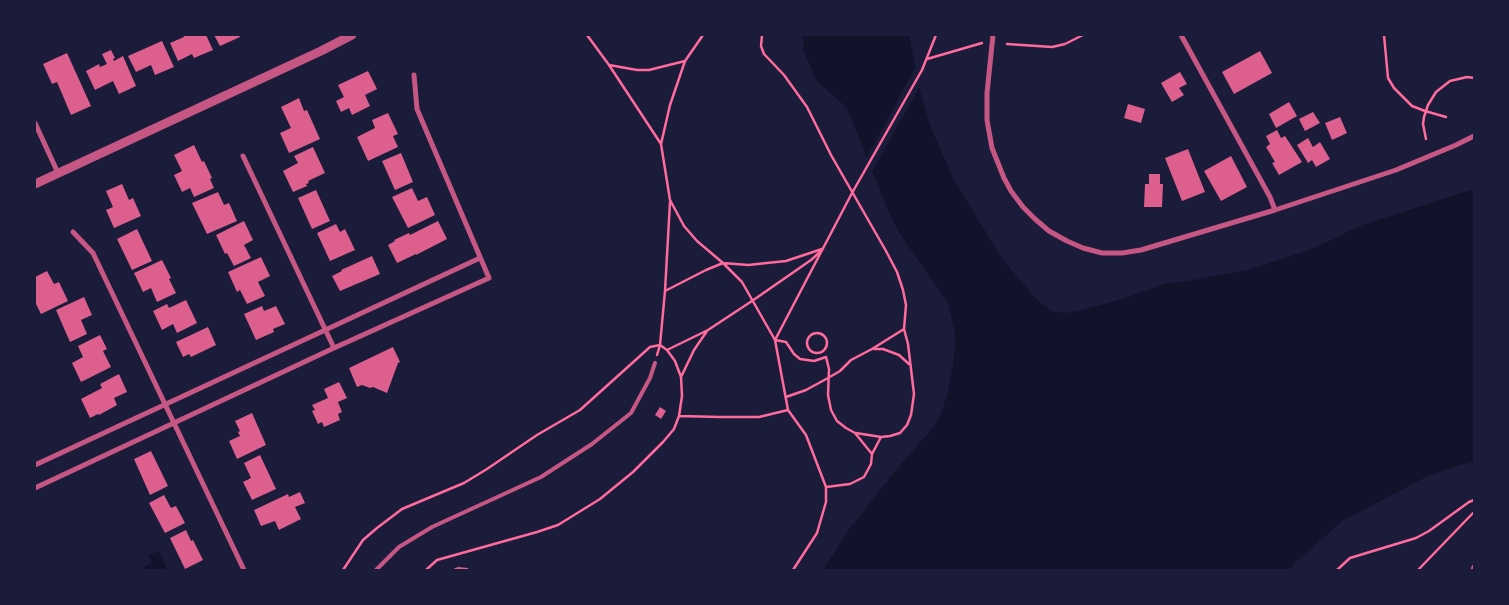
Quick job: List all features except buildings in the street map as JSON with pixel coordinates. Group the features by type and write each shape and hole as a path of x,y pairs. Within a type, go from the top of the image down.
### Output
{"street":[{"path":"35,184 352,35"},
{"path":"993,35 987,93 989,133 997,164 1011,191 1035,219 1049,231 1083,248 1102,253 1122,253 1141,250 1275,210 1396,170 1474,136"},
{"path":"1181,35 1275,210"},
{"path":"35,488 334,348 489,278 417,109 414,75"},
{"path":"35,123 58,173"},
{"path":"243,156 334,348"},
{"path":"73,232 93,253 244,570"},
{"path":"35,465 480,258"}],"lane":[{"path":"376,570 399,547 432,527 541,477 592,444 631,413 650,378 655,363"}],"path":[{"path":"587,35 610,66 661,144"},
{"path":"655,363 660,345 666,291 670,200 661,144 670,104 685,61 703,35"},
{"path":"762,35 761,46 764,54 784,75 807,107 831,155 897,272 906,305 904,328 914,394 909,420 900,433 881,437 855,433 837,421 831,410 828,395 829,369 823,352"},
{"path":"775,340 852,193 922,70 936,35"},
{"path":"1007,44 1052,47 1066,44 1082,35"},
{"path":"1384,35 1388,78 1394,88 1412,106 1446,117"},
{"path":"927,59 982,43"},
{"path":"610,66 649,70 685,61"},
{"path":"1426,139 1423,124 1425,111 1436,92 1450,81 1466,77 1474,78"},
{"path":"670,200 684,226 697,242 723,263 742,282 775,340 788,410 806,435 826,487 824,513 817,533 793,570"},
{"path":"666,291 723,263 748,265 786,261 823,249"},
{"path":"667,350 708,330 811,260 823,249"},
{"path":"786,398 806,390 840,371 851,360 904,328"},
{"path":"681,377 694,350 708,330"},
{"path":"816,332 825,336 828,343 823,352 817,354 810,351 806,342 816,332"},
{"path":"775,340 786,342 800,359 814,361 826,357"},
{"path":"343,570 363,540 402,509 464,483 537,434 574,414 650,347 660,345 667,350 681,377 682,396 679,416 674,429 633,472 600,499 558,525 437,560 426,570"},
{"path":"872,349 883,349 899,355 910,365"},
{"path":"679,416 759,416 788,410"},
{"path":"855,433 872,454"},
{"path":"826,487 850,484 864,477 871,464 872,454 881,437"},
{"path":"1337,570 1350,558 1416,538 1430,531 1474,499"},
{"path":"1418,570 1474,512"}],"shaded area":[{"path":"803,35 909,35 920,90 930,125 954,180 1003,260 1038,301 1053,312 1066,313 1081,310 1119,300 1165,284 1248,270 1306,251 1359,226 1474,189 1474,462 1459,465 1426,477 1342,521 1289,570 823,570 848,531 896,470 934,427 941,414 948,392 955,349 955,334 948,303 898,231 847,108 816,80 804,51"},
{"path":"159,551 167,569 143,570 144,567 152,563 149,555"}],"pier":[{"path":"916,66 918,67 921,84 871,174 865,161"}]}
